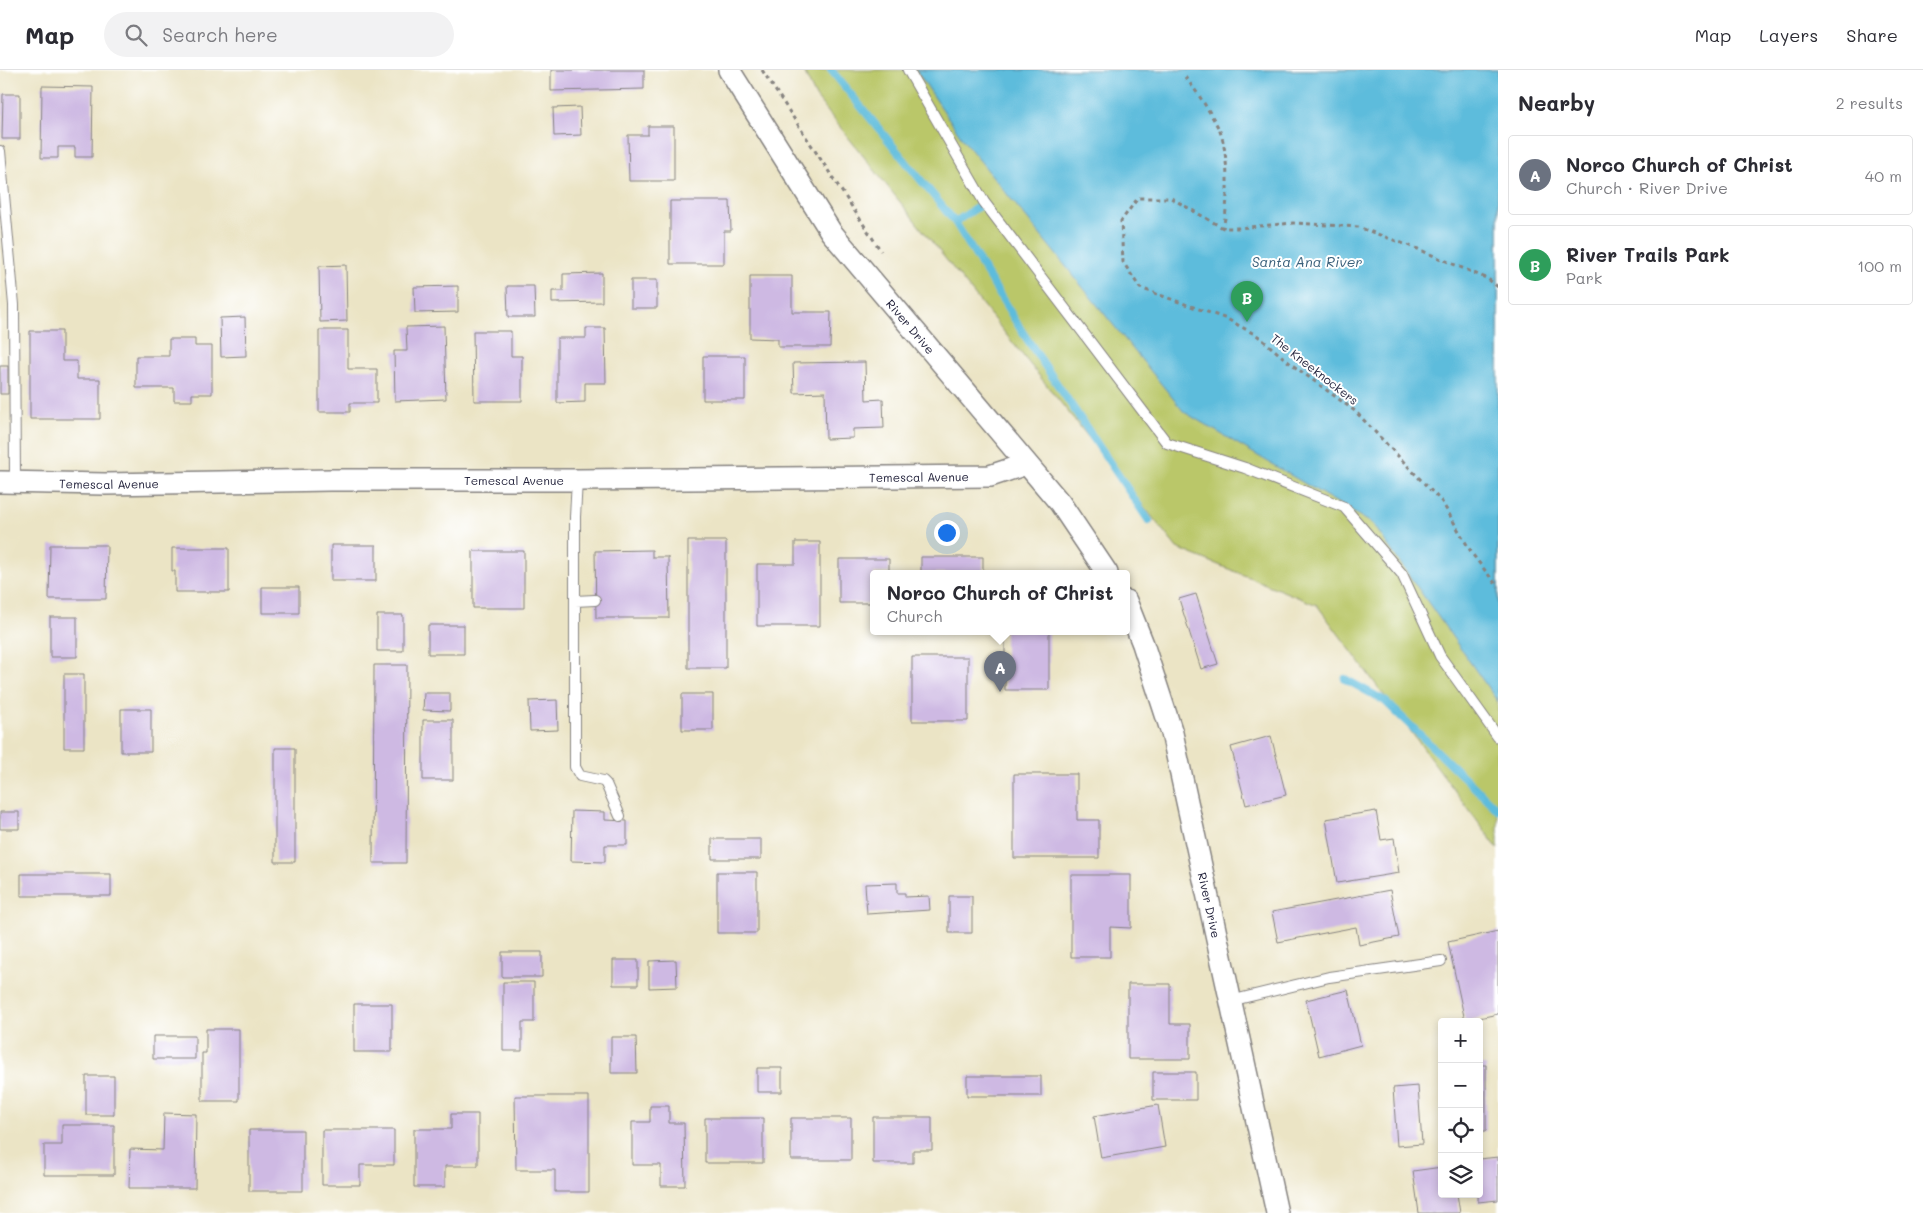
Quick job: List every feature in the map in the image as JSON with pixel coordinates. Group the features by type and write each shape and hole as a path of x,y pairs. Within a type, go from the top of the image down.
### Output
{"street":[{"name":"River Drive","path":"729,70 831,232 1060,504 1105,570"},
{"name":"Temescal Avenue","path":"7,482 105,484 330,480 990,476 1026,464"},
{"name":"River Drive","path":"1130,612 1143,644 1172,733 1277,1213"}],"lane":[{"path":"908,70 984,202 1166,443 1245,468 1344,507 1402,574 1440,656 1498,737"},
{"path":"0,151 14,305 7,482"},
{"path":"577,480 574,517 575,766 580,776 603,781 606,784 620,816"},
{"path":"574,600 595,600"},
{"path":"1230,1002 1330,977 1441,961"}],"path":[{"path":"762,70 884,256"},
{"path":"1185,77 1200,96 1220,130 1226,168 1227,214 1223,228 1293,223 1358,227 1488,279 1498,287"},
{"name":"The Kneeknockers","path":"1223,228 1171,198 1138,198 1121,220 1123,262 1140,288 1227,319 1258,336 1291,364 1355,411 1442,502 1473,555 1498,587"}],"green space":[{"name":"Santa Ana River","path":"803,70 1498,70 1498,849 1317,605 1177,548 816,97"}],"water":[{"name":"Santa Ana River","path":"916,70 1498,70 1498,702 1373,524 1184,412 964,141"}],"building":[{"path":"551,70 644,70 644,89 551,91"},
{"path":"42,86 93,87 92,157 75,157 75,147 58,147 58,158 41,158"},
{"path":"3,94 20,94 20,139 2,139"},
{"path":"580,107 581,135 554,136 553,108"},
{"path":"648,126 674,126 674,181 629,181 628,135 648,135"},
{"path":"670,201 730,201 731,231 724,231 724,264 670,264"},
{"path":"346,265 347,321 320,322 319,266"},
{"path":"602,273 602,302 552,303 552,291 563,291 563,274"},
{"path":"750,276 792,276 792,312 831,312 830,347 778,347 778,339 750,338"},
{"path":"631,280 657,280 657,308 631,308"},
{"path":"458,286 458,312 415,313 414,287"},
{"path":"507,286 534,286 535,317 508,317"},
{"path":"245,317 246,356 221,357 220,318"},
{"path":"444,326 446,399 395,401 394,351 407,351 406,327"},
{"path":"586,328 605,328 606,383 585,383 585,402 557,403 557,338 586,338"},
{"path":"319,330 348,330 348,369 377,369 377,403 350,403 350,412 319,412"},
{"path":"30,331 62,331 62,361 77,361 77,379 100,379 100,419 30,419"},
{"path":"473,331 511,331 511,356 522,356 522,401 474,401"},
{"path":"169,339 195,339 195,346 212,346 212,394 192,394 192,401 174,401 174,388 136,388 136,356 169,356"},
{"path":"703,356 745,356 745,400 703,400"},
{"path":"865,362 866,400 883,399 884,428 853,429 853,438 826,439 825,392 794,393 793,363"},
{"path":"0,366 8,366 8,394 0,394"},
{"path":"688,541 726,541 726,668 688,668"},
{"path":"795,542 820,542 820,626 757,626 757,564 795,564"},
{"path":"50,545 107,545 106,599 49,599"},
{"path":"331,545 376,545 376,581 331,581"},
{"path":"172,548 229,548 229,592 175,592 175,571 172,571"},
{"path":"652,550 652,557 668,557 669,618 596,618 595,551"},
{"path":"473,551 524,551 524,608 473,608"},
{"path":"921,557 983,557 983,570 921,570"},
{"path":"839,559 889,559 889,570 870,570 870,603 839,603"},
{"path":"262,587 299,587 299,613 262,613"},
{"path":"1196,594 1218,664 1201,669 1179,599"},
{"path":"377,615 403,615 403,651 377,651"},
{"path":"50,617 77,617 77,657 50,657"},
{"path":"428,625 464,625 464,654 428,654"},
{"path":"1005,635 1049,635 1049,690 1005,690"},
{"path":"912,657 968,657 968,721 912,721"},
{"path":"374,665 407,665 406,863 373,863"},
{"path":"64,674 84,674 84,748 64,748"},
{"path":"424,693 450,693 450,711 423,710"},
{"path":"682,694 713,694 713,730 682,730"},
{"path":"557,700 558,730 530,731 529,701"},
{"path":"121,709 151,709 151,752 121,752"},
{"path":"423,720 453,720 453,780 423,780"},
{"path":"1271,736 1286,795 1246,805 1231,747"},
{"path":"275,748 295,748 295,862 275,862"},
{"path":"1014,774 1077,774 1077,820 1099,820 1099,858 1014,858"},
{"path":"572,811 605,812 605,820 627,821 627,845 605,845 605,862 571,861"},
{"path":"1376,811 1381,840 1394,838 1399,873 1337,883 1326,819"},
{"path":"0,812 19,812 19,829 0,829"},
{"path":"712,839 761,839 761,859 712,859"},
{"path":"717,872 757,872 757,933 717,933"},
{"path":"21,874 111,874 111,896 21,896"},
{"path":"1071,875 1131,875 1131,928 1110,927 1110,957 1071,957"},
{"path":"897,883 897,893 905,893 905,897 929,896 930,910 867,914 865,884"},
{"path":"1390,890 1399,937 1359,945 1356,927 1278,942 1272,912"},
{"path":"949,896 972,896 972,933 949,933"},
{"path":"1498,931 1498,1014 1479,1018 1464,1018 1448,942"},
{"path":"502,952 542,952 542,977 502,977"},
{"path":"613,960 638,960 638,985 613,985"},
{"path":"676,960 677,987 649,988 649,961"},
{"path":"503,982 534,982 534,1022 522,1022 522,1051 503,1051"},
{"path":"1128,984 1170,984 1170,1024 1190,1024 1190,1059 1128,1059"},
{"path":"1348,990 1361,1045 1319,1056 1306,1000"},
{"path":"354,1004 392,1004 392,1052 354,1052"},
{"path":"206,1029 239,1029 239,1101 202,1101 202,1053 206,1053"},
{"path":"153,1036 195,1036 195,1059 153,1059"},
{"path":"611,1037 636,1037 637,1073 611,1073"},
{"path":"1483,1065 1486,1065 1486,1131 1483,1131"},
{"path":"757,1068 782,1068 782,1092 757,1092"},
{"path":"1153,1072 1196,1072 1196,1100 1153,1100"},
{"path":"86,1076 114,1076 114,1115 86,1115"},
{"path":"967,1076 1041,1076 1041,1096 967,1096"},
{"path":"1418,1086 1422,1144 1397,1146 1393,1088"},
{"path":"515,1096 589,1096 589,1192 555,1192 555,1170 516,1170"},
{"path":"1158,1105 1165,1147 1101,1158 1094,1116"},
{"path":"650,1106 669,1106 669,1123 684,1123 685,1186 661,1186 661,1165 632,1165 632,1122 650,1122"},
{"path":"164,1113 196,1114 195,1188 129,1188 130,1149 163,1150"},
{"path":"451,1114 478,1114 478,1166 445,1166 445,1187 414,1187 414,1129 451,1129"},
{"path":"873,1117 932,1117 932,1150 913,1150 913,1163 873,1163"},
{"path":"705,1118 763,1118 763,1163 705,1163"},
{"path":"791,1118 851,1118 851,1160 791,1160"},
{"path":"62,1125 114,1125 114,1175 44,1175 44,1145 62,1145"},
{"path":"249,1130 303,1130 303,1191 249,1191"},
{"path":"322,1130 394,1130 394,1165 360,1165 360,1185 322,1185"},
{"path":"1498,1157 1498,1200 1478,1202 1478,1198 1483,1198 1483,1159"},
{"path":"1438,1168 1438,1198 1458,1198 1460,1213 1419,1213 1413,1171"}],"waterway":[{"path":"831,70 955,222"},
{"path":"981,205 955,222 1023,333 1149,521"},
{"path":"1345,679 1385,701 1498,810"}],"place":[{"name":"River Trails Park","path":"1247,322"},
{"name":"Norco Church of Christ","path":"1000,692"}]}
